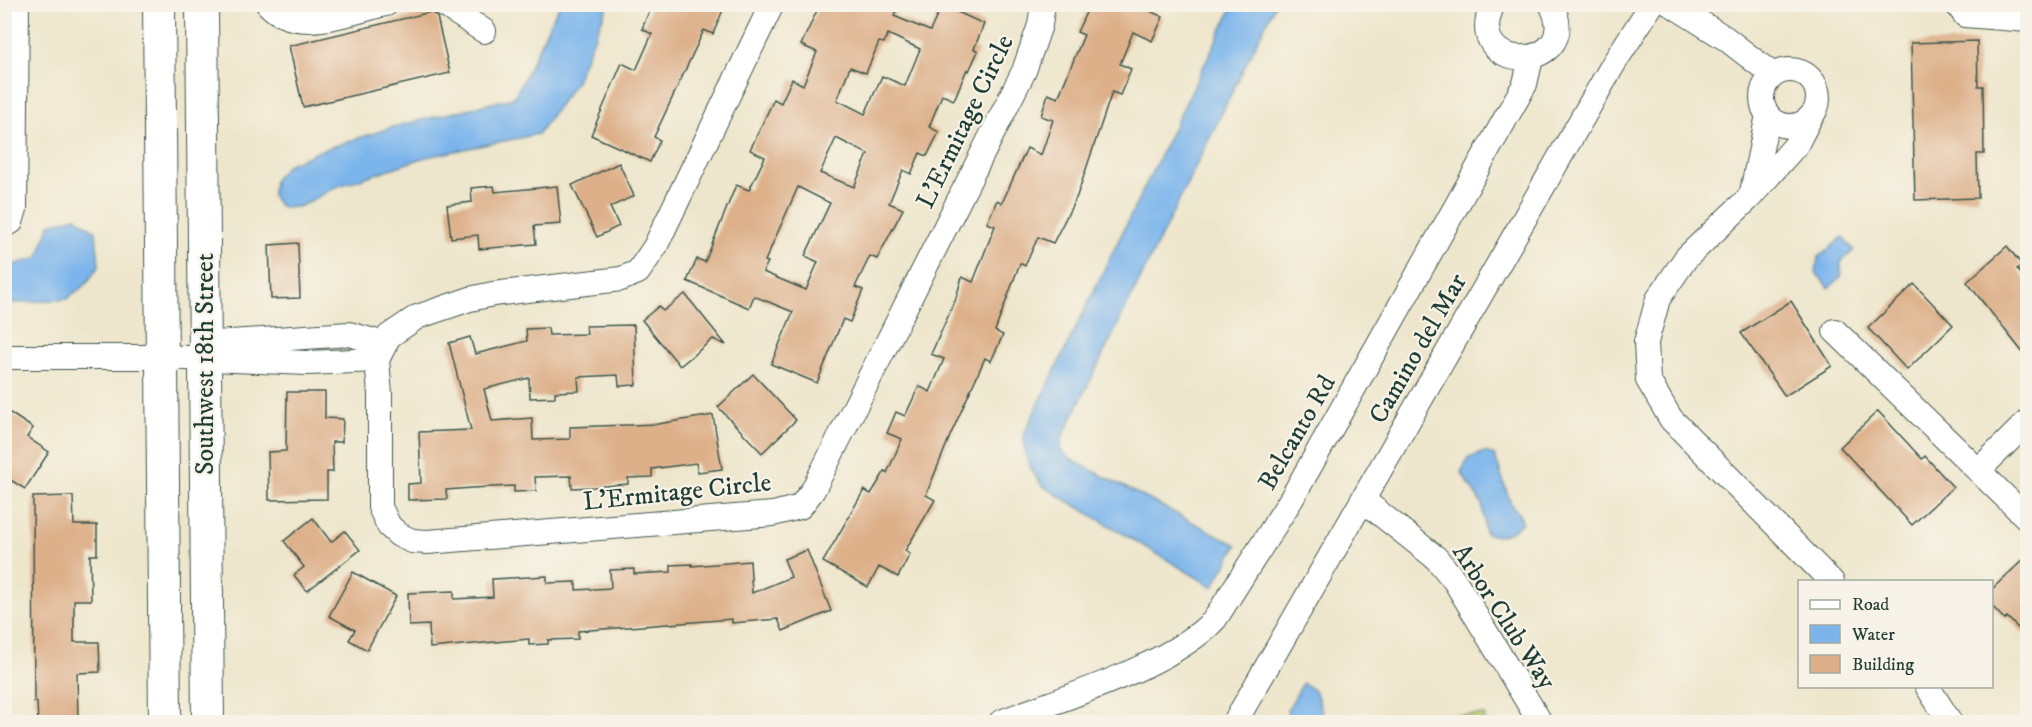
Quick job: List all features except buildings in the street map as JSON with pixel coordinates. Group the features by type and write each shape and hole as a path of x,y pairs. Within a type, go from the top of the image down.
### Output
{"main road":[{"name":"Southwest 18th Street","path":"159,4 165,723"},
{"name":"Southwest 18th Street","path":"202,4 208,723"}],"street":[{"path":"4,225 11,222 15,209 16,4"},
{"path":"268,4 278,15 307,20 386,4"},
{"path":"443,4 484,31"},
{"path":"4,357 162,357 204,351 308,363 381,352 389,336 417,317 470,299 493,294 599,284 638,272 655,247 772,4"},
{"name":"L'Ermitage Circle","path":"381,352 380,507 389,526 399,535 412,541 427,542 773,514 800,507 813,490 1024,71 1040,25 1043,4"},
{"path":"1493,4 1488,15 1490,39 1507,56 1531,58 1551,45 1556,34 1558,23 1551,4"},
{"name":"Camino del Mar","path":"1235,723 1614,63 1652,4"},
{"path":"1671,4 1725,38 1773,75"},
{"path":"1957,4 1965,15 2028,20"},
{"name":"Belcanto Rd","path":"1001,723 1172,653 1201,635 1215,619 1292,498 1525,84 1531,58"},
{"path":"1811,116 1804,122 1788,126 1780,124 1768,115 1762,100 1763,91 1773,75 1790,70 1808,76 1817,92 1818,101 1811,116 1796,145 1750,197 1686,258 1658,299 1646,342 1648,380 1671,419 1830,580"},
{"path":"1750,197 1768,115"},
{"path":"1835,331 2028,519"},
{"path":"1979,470 2028,421"},
{"name":"Arbor Club Way","path":"1363,500 1436,558 1455,581 1540,723"},
{"path":"1928,688 1950,723"}],"green space":[{"path":"1380,715 1485,715 1485,722 1380,722"}],"water":[{"path":"1234,4 1275,5 1061,440 1061,451 1070,459 1237,545 1213,587 1044,487 1028,463 1024,434"},
{"path":"560,5 608,5 575,83 538,134 426,157 336,187 299,207 281,207 272,196 274,180 287,165 322,150 393,127 513,98"},
{"path":"76,217 96,232 99,266 86,284 67,299 5,304 5,267 38,258 50,224"},
{"path":"1843,237 1854,250 1841,262 1841,277 1829,288 1816,273 1818,258"},
{"path":"1485,452 1494,455 1510,501 1522,522 1515,529 1501,535 1485,533 1482,504 1461,472 1469,458"},
{"path":"1303,683 1316,692 1325,722 1291,722 1287,711"}]}
